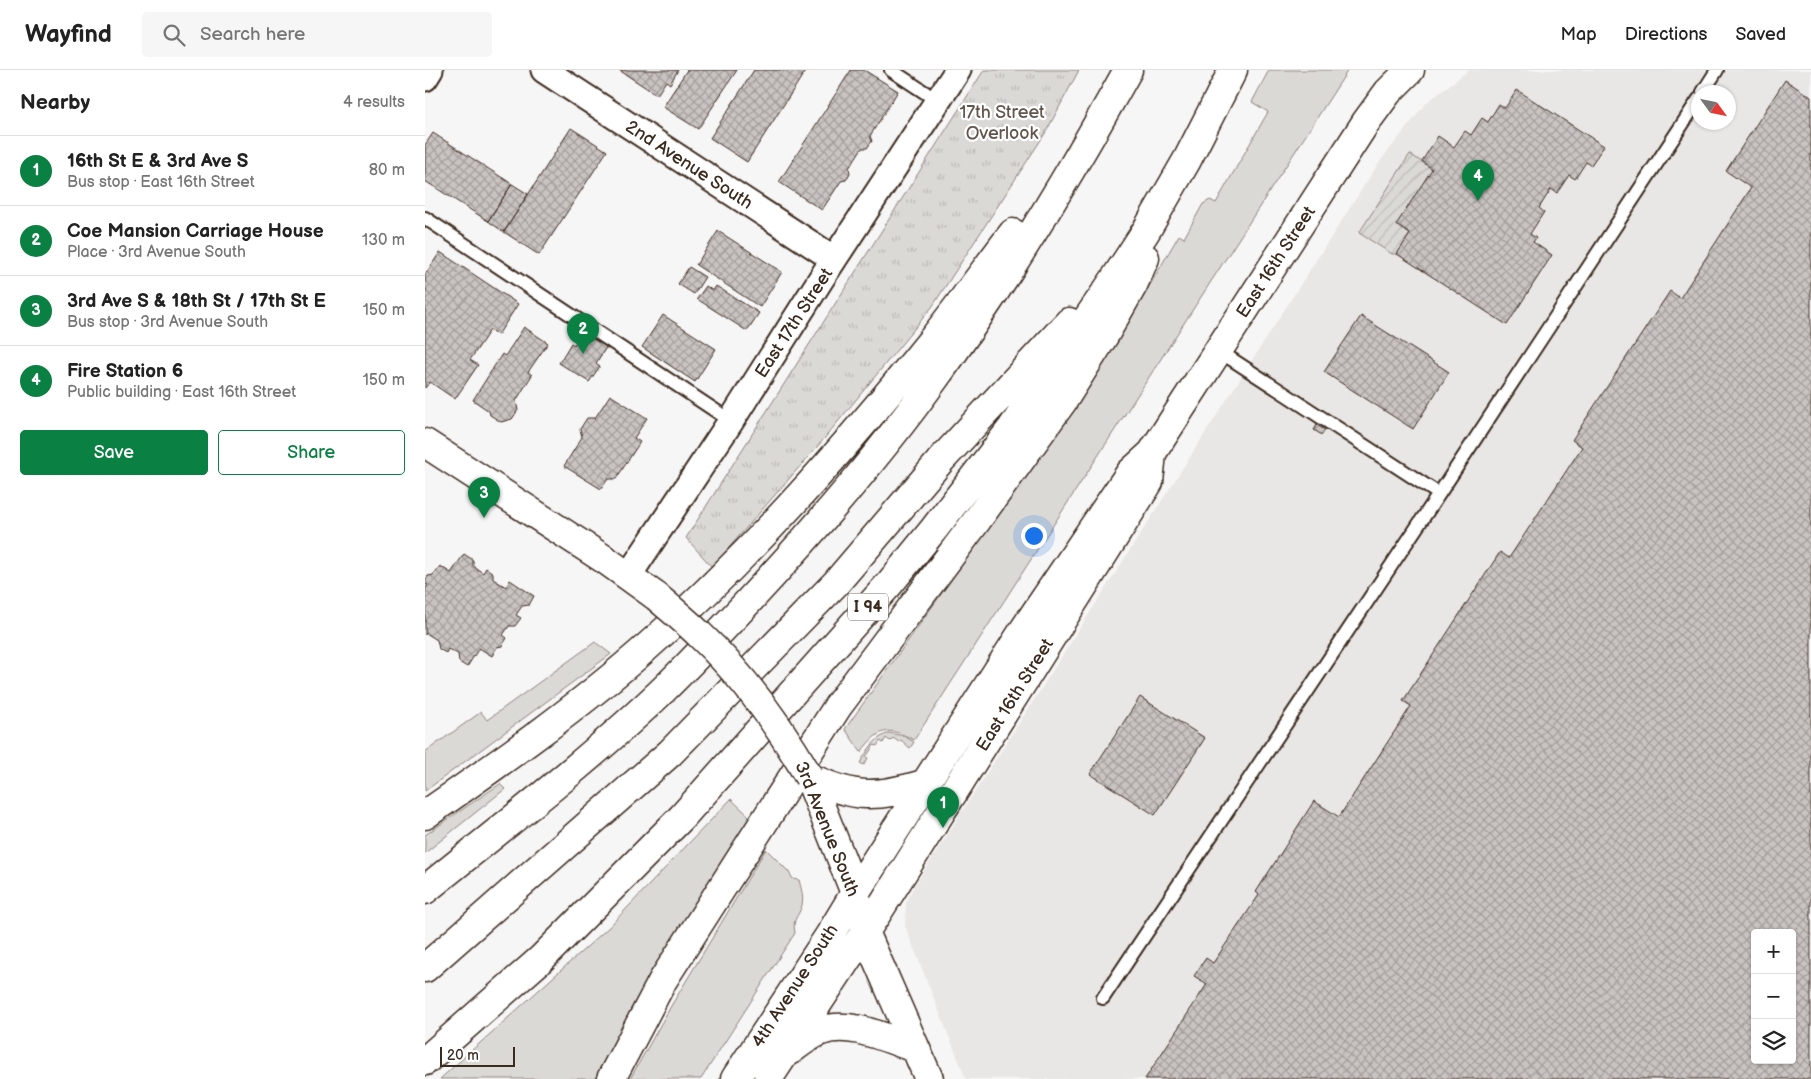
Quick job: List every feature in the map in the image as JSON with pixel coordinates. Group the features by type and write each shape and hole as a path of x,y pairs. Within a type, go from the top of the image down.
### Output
{"main road":[{"path":"425,815 548,727 630,661 722,576 786,510 858,428 950,316 1026,215 1059,167 1118,70"},
{"path":"425,890 567,775 660,693 721,632 819,524 903,421 972,326 1068,177 1128,70"},
{"name":"East 16th Street","path":"855,892 1023,631 1130,473 1152,453 1392,81 1411,70"},
{"path":"611,1079 663,980 838,706 975,523 1063,401 1104,336 1133,285 1230,77"},
{"name":"I 94","path":"425,1060 541,959 682,817 890,583 1012,428 1064,355 1146,231 1187,160 1230,77"},
{"path":"425,968 670,753 836,583 942,459 1076,315 1146,231"},
{"name":"3rd Avenue South","path":"425,443 629,576 657,597 700,635 734,671 795,752 809,777 855,892 865,932 929,1079"},
{"name":"East 16th Street","path":"865,932 1149,482 1152,453"},
{"path":"809,777 831,787 853,793 875,795 897,792 924,784"},
{"name":"4th Avenue South","path":"735,1079 829,936 855,892"},
{"name":"4th Avenue South","path":"775,1068 865,932"},
{"path":"775,1068 803,1041 822,1031 839,1029 857,1030 915,1048"}],"street":[{"path":"425,78 430,70"},
{"name":"2nd Avenue South","path":"544,70 834,259"},
{"name":"East 17th Street","path":"629,576 958,70"}],"lane":[{"path":"891,70 939,100"},
{"path":"1707,85 1717,70"},
{"path":"1103,998 1439,494 1691,111"},
{"path":"425,218 731,421"},
{"path":"1219,351 1439,494"}],"shaded area":[{"path":"1469,70 1811,70 1811,1079 966,1079 905,926 906,903 913,888 1378,164 1427,102"}],"green space":[{"name":"17th Street Overlook","path":"984,70 1079,70 1046,132 932,307 823,440 712,567 686,538"},
{"path":"1269,70 1348,70 914,740 891,731 885,732 873,738 861,752 845,729 1054,436 1122,333 1179,235 1184,238 1203,204 1210,200 1216,203 1268,112 1252,102"},
{"path":"1410,154 1432,169 1410,234 1397,254 1392,254 1359,233"},
{"path":"595,642 611,654 425,791 425,752 481,712 487,720"},
{"path":"889,733 904,736 914,742 910,748 901,740 899,742 893,738 890,741 886,738 883,743 880,741 877,746 874,745 866,757 868,758 864,765 860,763 875,741"},
{"path":"500,784 505,789 425,853 425,835"},
{"path":"731,799 750,817 656,974 599,1079 440,1079 609,927"},
{"path":"766,849 788,871 793,879 799,880 803,902 795,921 795,933 701,1079 630,1079 671,1006"}],"building":[{"path":"619,70 678,70 670,84 666,81 657,95"},
{"path":"687,70 737,70 698,129 663,107"},
{"path":"754,70 806,70 747,162 710,138"},
{"path":"851,70 864,70 898,91 870,136 872,141 867,148 862,148 849,168 850,173 846,180 841,181 822,210 779,182"},
{"path":"1785,80 1811,97 1811,1079 1145,1079 1207,984 1194,976 1206,958 1213,963 1259,895 1256,892 1314,801 1339,817 1411,706 1403,701 1500,552 1509,558 1582,447 1572,440 1670,291 1680,298 1751,188 1726,171"},
{"path":"1517,90 1604,146 1591,165 1586,162 1575,179 1569,175 1557,193 1551,189 1539,208 1544,212 1530,234 1536,238 1533,242 1552,255 1507,325 1397,254 1410,234 1396,225 1432,169 1422,161 1438,136 1454,147 1465,131 1471,135 1482,118 1488,122 1499,104 1505,108"},
{"path":"571,128 607,151 539,255 504,232"},
{"path":"433,133 512,184 488,221 425,181 425,145"},
{"path":"512,184 528,194 504,232 488,221"},
{"path":"718,231 782,272 760,307 696,265"},
{"path":"440,252 518,304 498,335 490,330 470,360 478,365 455,399 430,382 425,388 425,294 427,290 425,288 425,275"},
{"path":"689,267 705,277 694,294 678,284"},
{"path":"706,286 713,291 716,286 759,313 747,331 697,299"},
{"path":"663,315 716,349 695,382 642,347"},
{"path":"1361,316 1449,372 1413,429 1324,372"},
{"path":"524,327 548,343 528,372 532,375 516,401 518,410 512,419 501,422 473,400 502,354 505,356"},
{"path":"583,331 607,346 596,363 600,366 589,382 559,363 571,343 574,345"},
{"path":"610,395 647,418 634,438 640,442 616,479 608,479 601,489 564,466 582,437 580,429 587,418 595,418"},
{"path":"1317,425 1325,430 1322,435 1314,430"},
{"path":"464,554 473,560 473,566 483,573 486,568 493,573 493,579 506,587 510,580 534,596 529,605 522,606 516,615 521,618 515,626 509,626 503,635 507,638 502,646 497,647 492,656 479,648 467,667 459,662 458,654 448,649 446,653 439,649 437,640 426,633 425,635 425,589 428,585 425,584 425,581 440,566 451,573"},
{"path":"1140,697 1205,738 1155,815 1090,774"}],"place":[{"name":"Fire Station 6","path":"1478,201"},
{"name":"Coe Mansion Carriage House","path":"583,354"},
{"name":"3rd Ave S & 18th St / 17th St E","path":"484,518"},
{"name":"16th St E & 3rd Ave S","path":"943,828"}]}
